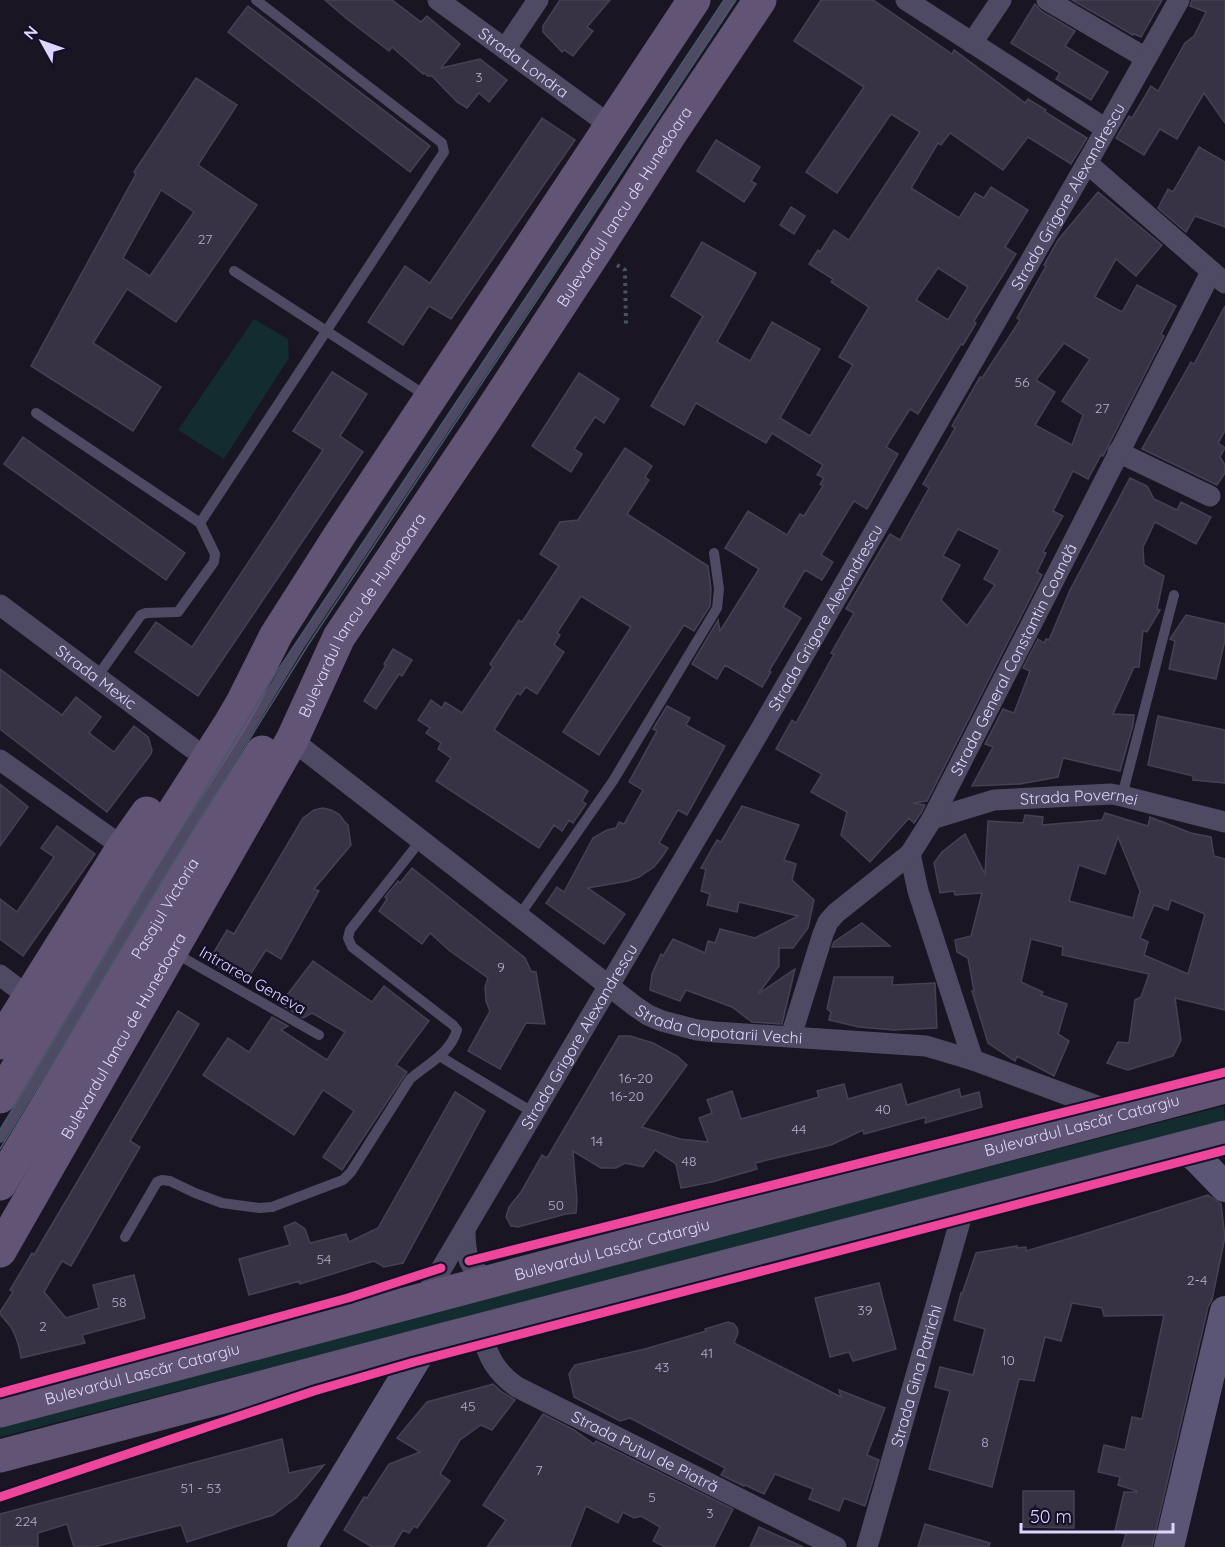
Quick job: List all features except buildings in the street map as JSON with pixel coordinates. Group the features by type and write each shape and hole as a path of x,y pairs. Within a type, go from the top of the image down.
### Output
{"main road":[{"name":"Bulevardul Iancu de Hunedoara","path":"0,1043 123,847 243,701 288,640 343,530 694,0"},
{"name":"Bulevardul Iancu de Hunedoara","path":"0,1251 292,740 339,637 483,423 760,0"},
{"name":"Pasajul Victoria","path":"0,1185 226,809 339,637"},
{"path":"0,1097 144,858 200,754"},
{"name":"Bulevardul Lascăr Catargiu","path":"0,1410 1225,1087"},
{"path":"0,1456 1225,1137"}],"street":[{"name":"Strada Londra","path":"438,0 611,126"},
{"path":"505,49 538,0"},
{"path":"906,0 1106,129"},
{"path":"972,43 1001,0"},
{"path":"1047,0 1146,58"},
{"name":"Strada Grigore Alexandrescu","path":"424,1298 762,727 1179,0"},
{"path":"1087,163 1218,278"},
{"name":"Strada General Constantin Coandă","path":"910,854 932,819 1118,452 1218,278"},
{"path":"1118,452 1210,496"},
{"name":"Strada Mexic","path":"0,605 200,754"},
{"name":"Strada Clopotarii Vechi","path":"292,740 648,1015 681,1026 715,1032 926,1046 973,1060 1119,1115"},
{"path":"0,760 123,847"},
{"name":"Strada Povernei","path":"932,819 994,800 1111,794 1225,822"},
{"path":"791,1036 828,922 836,913 910,854 918,891 973,1060"},
{"path":"0,975 29,997"},
{"path":"1184,1148 1225,1187"},
{"name":"Strada Gina Patrichi","path":"867,1547 965,1204"},
{"path":"465,1229 465,1249 469,1261 483,1277 490,1281"},
{"path":"1169,1547 1225,1311"},
{"name":"Strada Puțul de Piatră","path":"480,1330 493,1363 507,1380 518,1387 836,1547"},
{"path":"302,1547 425,1344"}],"lane":[{"path":"200,523 444,152 442,143 256,0"},
{"name":"Bulevardul Iancu de Hunedoara","path":"288,640 730,0"},
{"path":"234,271 431,399"},
{"path":"36,413 200,523 215,554 214,562 178,612 141,615 97,677"},
{"path":"519,916 613,781 717,608 718,590 714,553"},
{"path":"1122,796 1173,595"},
{"name":"Pasajul Victoria","path":"0,1138 288,640"},
{"path":"125,1237 157,1182 162,1180 170,1181 222,1203 259,1208 272,1207 343,1180 351,1172 410,1079 441,1057 455,1035 456,1030 453,1025 352,946 348,938 350,930 421,840"},
{"name":"Intrarea Geneva","path":"173,951 319,1035"},
{"path":"441,1057 534,1113"}],"path":[{"path":"625,270 626,325"}],"green space":[{"path":"254,319 288,339 289,358 224,459 178,430"},
{"path":"1224,1106 1225,1122 0,1437 0,1422"}],"tram line":[{"path":"0,1130 272,679 724,0"},
{"path":"0,1149 308,645 736,0"}],"cycle path":[{"path":"469,1261 1225,1072"},
{"path":"0,1497 314,1391 414,1362 1225,1150"},
{"path":"0,1393 348,1298 441,1268"}]}
